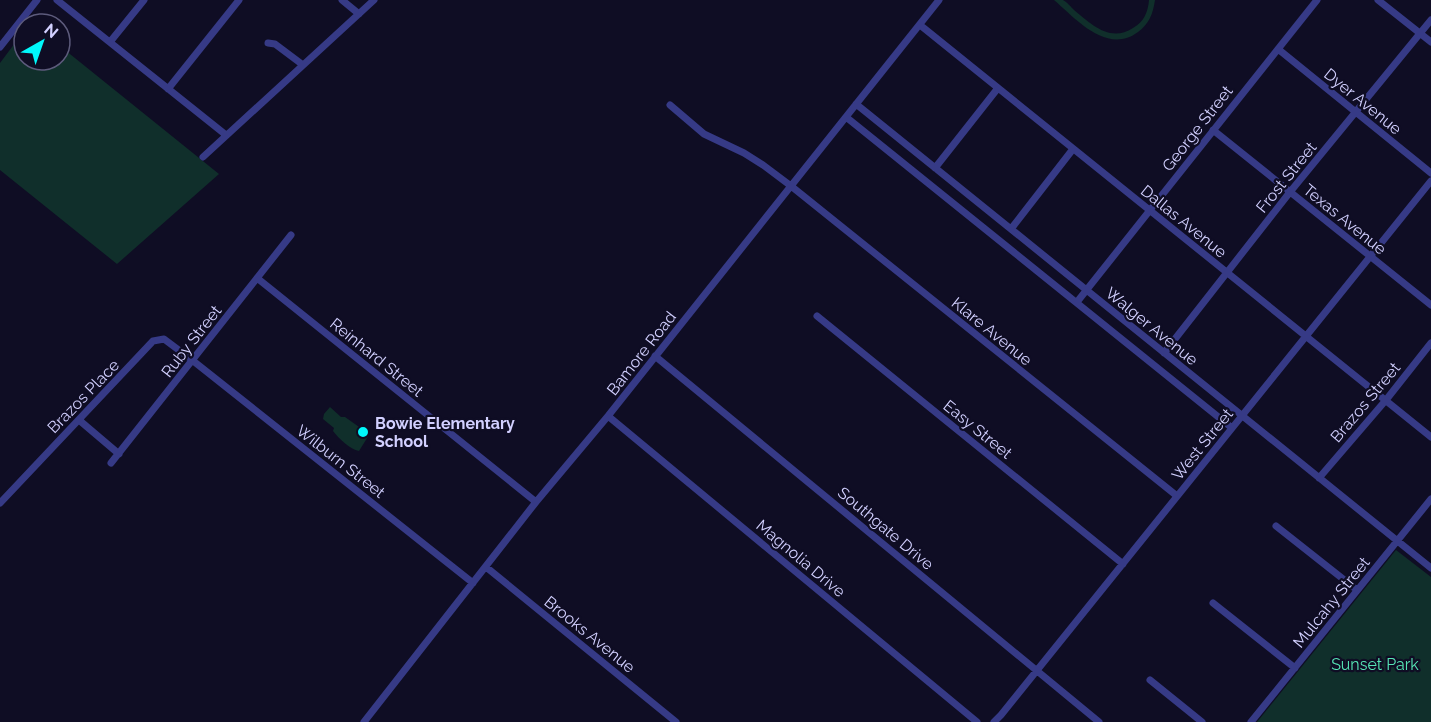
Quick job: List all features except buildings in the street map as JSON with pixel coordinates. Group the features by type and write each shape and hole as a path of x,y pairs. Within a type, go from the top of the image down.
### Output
{"street":[{"path":"0,47 37,0"},
{"path":"57,0 226,135"},
{"path":"110,42 144,0"},
{"path":"168,89 239,0"},
{"path":"342,0 360,14"},
{"path":"203,157 374,0"},
{"name":"Bamore Road","path":"364,722 536,502 608,416 939,0"},
{"name":"George Street","path":"1077,302 1317,0"},
{"path":"1378,0 1431,42"},
{"name":"Frost Street","path":"1164,352 1290,192 1431,20"},
{"name":"Dallas Avenue","path":"920,25 1431,437"},
{"path":"268,43 274,44 303,65"},
{"name":"Dyer Avenue","path":"1278,49 1431,173"},
{"path":"935,168 998,88"},
{"name":"Walger Avenue","path":"856,104 1431,568"},
{"name":"Klare Avenue","path":"670,105 704,134 744,153 791,186 1177,496"},
{"name":"Walger Avenue","path":"846,117 1232,428"},
{"name":"Texas Avenue","path":"1213,130 1431,305"},
{"path":"1011,229 1073,149"},
{"name":"West Street","path":"994,722 1431,181"},
{"name":"Ruby Street","path":"111,463 291,235"},
{"name":"Reinhard Street","path":"257,278 536,502"},
{"name":"Easy Street","path":"817,316 1123,564"},
{"name":"Brazos Place","path":"0,502 153,341 164,339 192,360"},
{"name":"Brazos Street","path":"1319,478 1431,343"},
{"name":"Southgate Drive","path":"655,356 1099,722"},
{"name":"Wilburn Street","path":"192,360 473,584"},
{"name":"Magnolia Drive","path":"608,416 978,722"},
{"path":"79,420 118,454"},
{"name":"Mulcahy Street","path":"1251,722 1431,499"},
{"path":"1276,526 1358,590"},
{"name":"Brooks Avenue","path":"486,567 676,722"},
{"path":"1213,603 1295,668"},
{"path":"1150,680 1202,722"}],"green space":[{"path":"1054,0 1063,0 1101,30 1116,33 1125,32 1137,26 1145,16 1149,0 1155,0 1150,18 1142,29 1126,38 1115,39 1104,37 1082,25"},
{"path":"12,47 12,72 72,72 72,56 219,174 117,264 0,170 0,63"},
{"path":"330,407 341,417 345,417 369,434 359,451 341,440 333,431 334,428 323,419"},
{"name":"Sunset Park","path":"1396,550 1431,577 1431,722 1257,722"}],"place":[{"name":"Bowie Elementary School","path":"363,432"}]}
